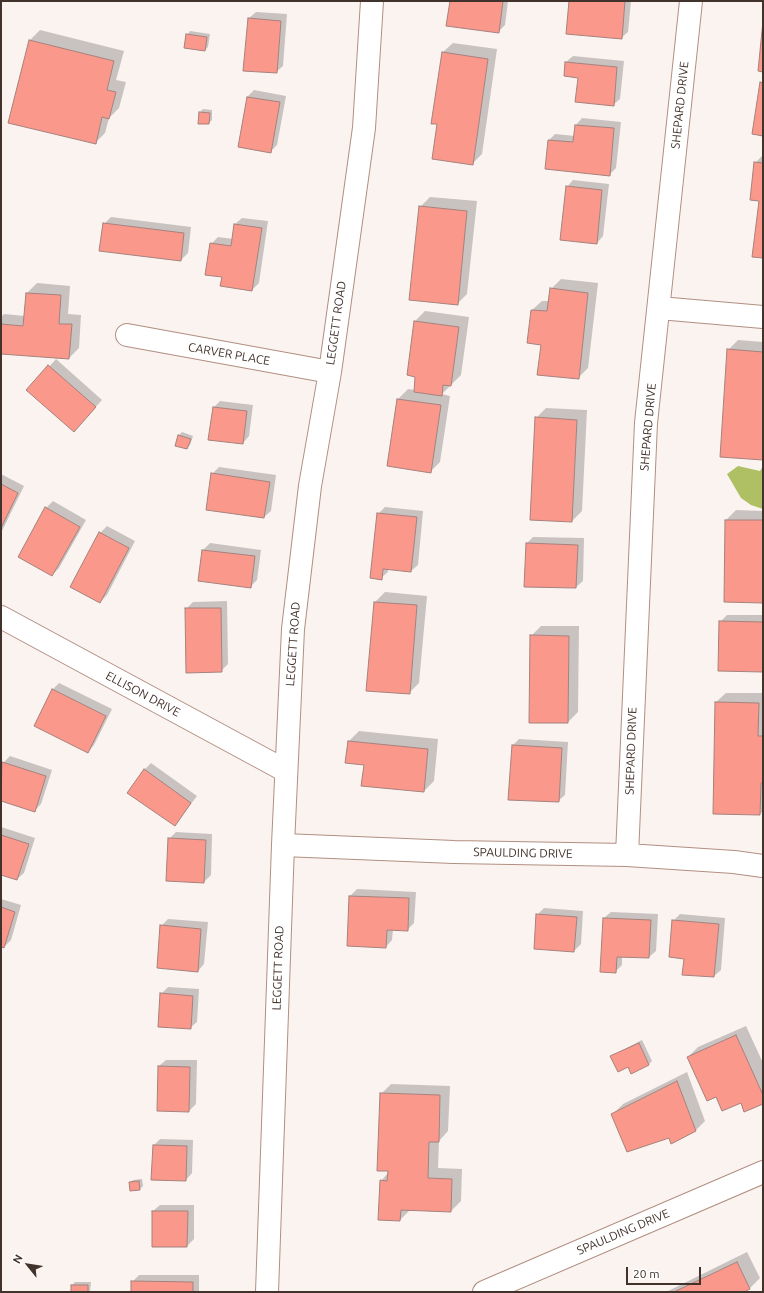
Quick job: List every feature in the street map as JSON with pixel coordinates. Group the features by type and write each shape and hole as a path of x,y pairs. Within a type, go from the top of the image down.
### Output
{"street":[{"name":"LEGGETT ROAD","path":"267,1292 283,845 293,628 310,486 330,372 364,128 372,1"},
{"name":"SHEPARD DRIVE","path":"627,855 646,423 691,1"},
{"path":"659,308 763,317"},
{"name":"CARVER PLACE","path":"128,335 330,372"},
{"name":"ELLISON DRIVE","path":"1,618 286,771"},
{"name":"SPAULDING DRIVE","path":"283,845 454,852 627,855 734,862 763,866"},
{"name":"SPAULDING DRIVE","path":"484,1292 763,1172"}],"green space":[{"path":"738,466 760,471 763,466 763,509 751,505 741,498 727,474"}],"building":[{"path":"450,1 503,1 499,33 446,26"},
{"path":"569,1 625,1 622,39 566,34"},
{"path":"248,18 281,21 277,73 243,71"},
{"path":"763,21 763,72 758,71"},
{"path":"186,34 207,37 205,51 184,48"},
{"path":"29,40 114,61 107,90 116,92 109,119 102,117 96,144 8,123"},
{"path":"442,52 488,59 473,165 432,159 437,124 431,124"},
{"path":"565,62 617,67 614,106 575,102 578,78 564,76"},
{"path":"760,82 763,83 763,136 752,134"},
{"path":"247,97 280,102 271,153 238,147"},
{"path":"199,112 210,113 209,124 198,124"},
{"path":"575,125 614,128 610,176 545,169 548,140 573,142"},
{"path":"754,162 763,163 763,258 752,257 759,201 750,200"},
{"path":"566,186 602,190 597,244 560,240"},
{"path":"419,206 467,211 458,305 409,300"},
{"path":"103,223 184,233 181,261 99,251"},
{"path":"234,224 262,228 252,291 220,286 222,277 205,275 210,243 231,246"},
{"path":"550,288 588,293 579,379 537,375 541,345 527,343 531,310 547,311"},
{"path":"26,293 61,295 59,324 72,324 69,359 1,354 1,324 23,326"},
{"path":"414,321 459,327 451,386 443,385 442,396 414,392 415,377 407,375"},
{"path":"727,349 763,352 763,460 720,457"},
{"path":"48,365 96,407 74,432 26,390"},
{"path":"397,399 441,405 431,473 387,466"},
{"path":"213,407 247,411 243,444 208,440"},
{"path":"535,417 577,420 572,522 530,520"},
{"path":"178,435 191,439 187,449 175,446"},
{"path":"211,473 270,482 264,518 206,510"},
{"path":"1,484 18,493 1,528"},
{"path":"45,507 80,527 52,576 18,557"},
{"path":"377,513 417,517 411,572 383,569 382,580 370,578"},
{"path":"725,520 763,520 763,603 724,602"},
{"path":"99,532 129,548 100,603 70,587"},
{"path":"526,543 578,545 576,588 524,587"},
{"path":"202,550 255,556 251,588 198,581"},
{"path":"374,602 417,605 410,694 366,691"},
{"path":"185,608 221,608 222,672 186,673"},
{"path":"719,621 763,622 763,672 718,671"},
{"path":"530,635 569,636 568,723 529,723"},
{"path":"52,689 106,716 88,753 34,726"},
{"path":"715,702 759,703 758,736 763,736 763,783 761,783 760,815 713,814"},
{"path":"348,741 428,749 424,792 361,786 364,765 345,763"},
{"path":"512,745 562,748 559,802 508,800"},
{"path":"2,762 46,776 35,812 1,801"},
{"path":"144,769 191,803 175,826 127,793"},
{"path":"1,835 29,844 17,880 1,875"},
{"path":"168,838 206,840 204,883 166,881"},
{"path":"349,896 409,898 408,931 387,930 386,948 347,946"},
{"path":"1,907 15,912 4,948 1,947"},
{"path":"536,914 577,917 574,952 534,949"},
{"path":"603,918 651,920 649,958 617,957 616,973 600,972"},
{"path":"672,920 719,924 714,977 682,975 684,959 669,957"},
{"path":"160,925 201,929 198,972 157,968"},
{"path":"160,993 193,996 191,1029 158,1027"},
{"path":"736,1035 763,1095 763,1104 744,1112 741,1103 722,1111 716,1097 707,1101 687,1057"},
{"path":"639,1043 649,1065 631,1074 628,1067 618,1072 610,1056"},
{"path":"158,1066 190,1067 189,1112 157,1111"},
{"path":"677,1081 696,1131 671,1144 669,1138 627,1152 611,1114"},
{"path":"380,1093 440,1095 439,1142 429,1142 428,1178 452,1179 451,1212 401,1210 400,1221 378,1220 380,1180 387,1181 388,1171 377,1171"},
{"path":"153,1145 187,1146 186,1181 151,1180"},
{"path":"139,1181 140,1190 130,1191 129,1182"},
{"path":"152,1211 188,1211 187,1247 152,1247"},
{"path":"737,1262 750,1289 744,1292 674,1292"},
{"path":"131,1281 193,1282 193,1292 131,1292"},
{"path":"71,1285 88,1285 88,1292 71,1292"}]}
